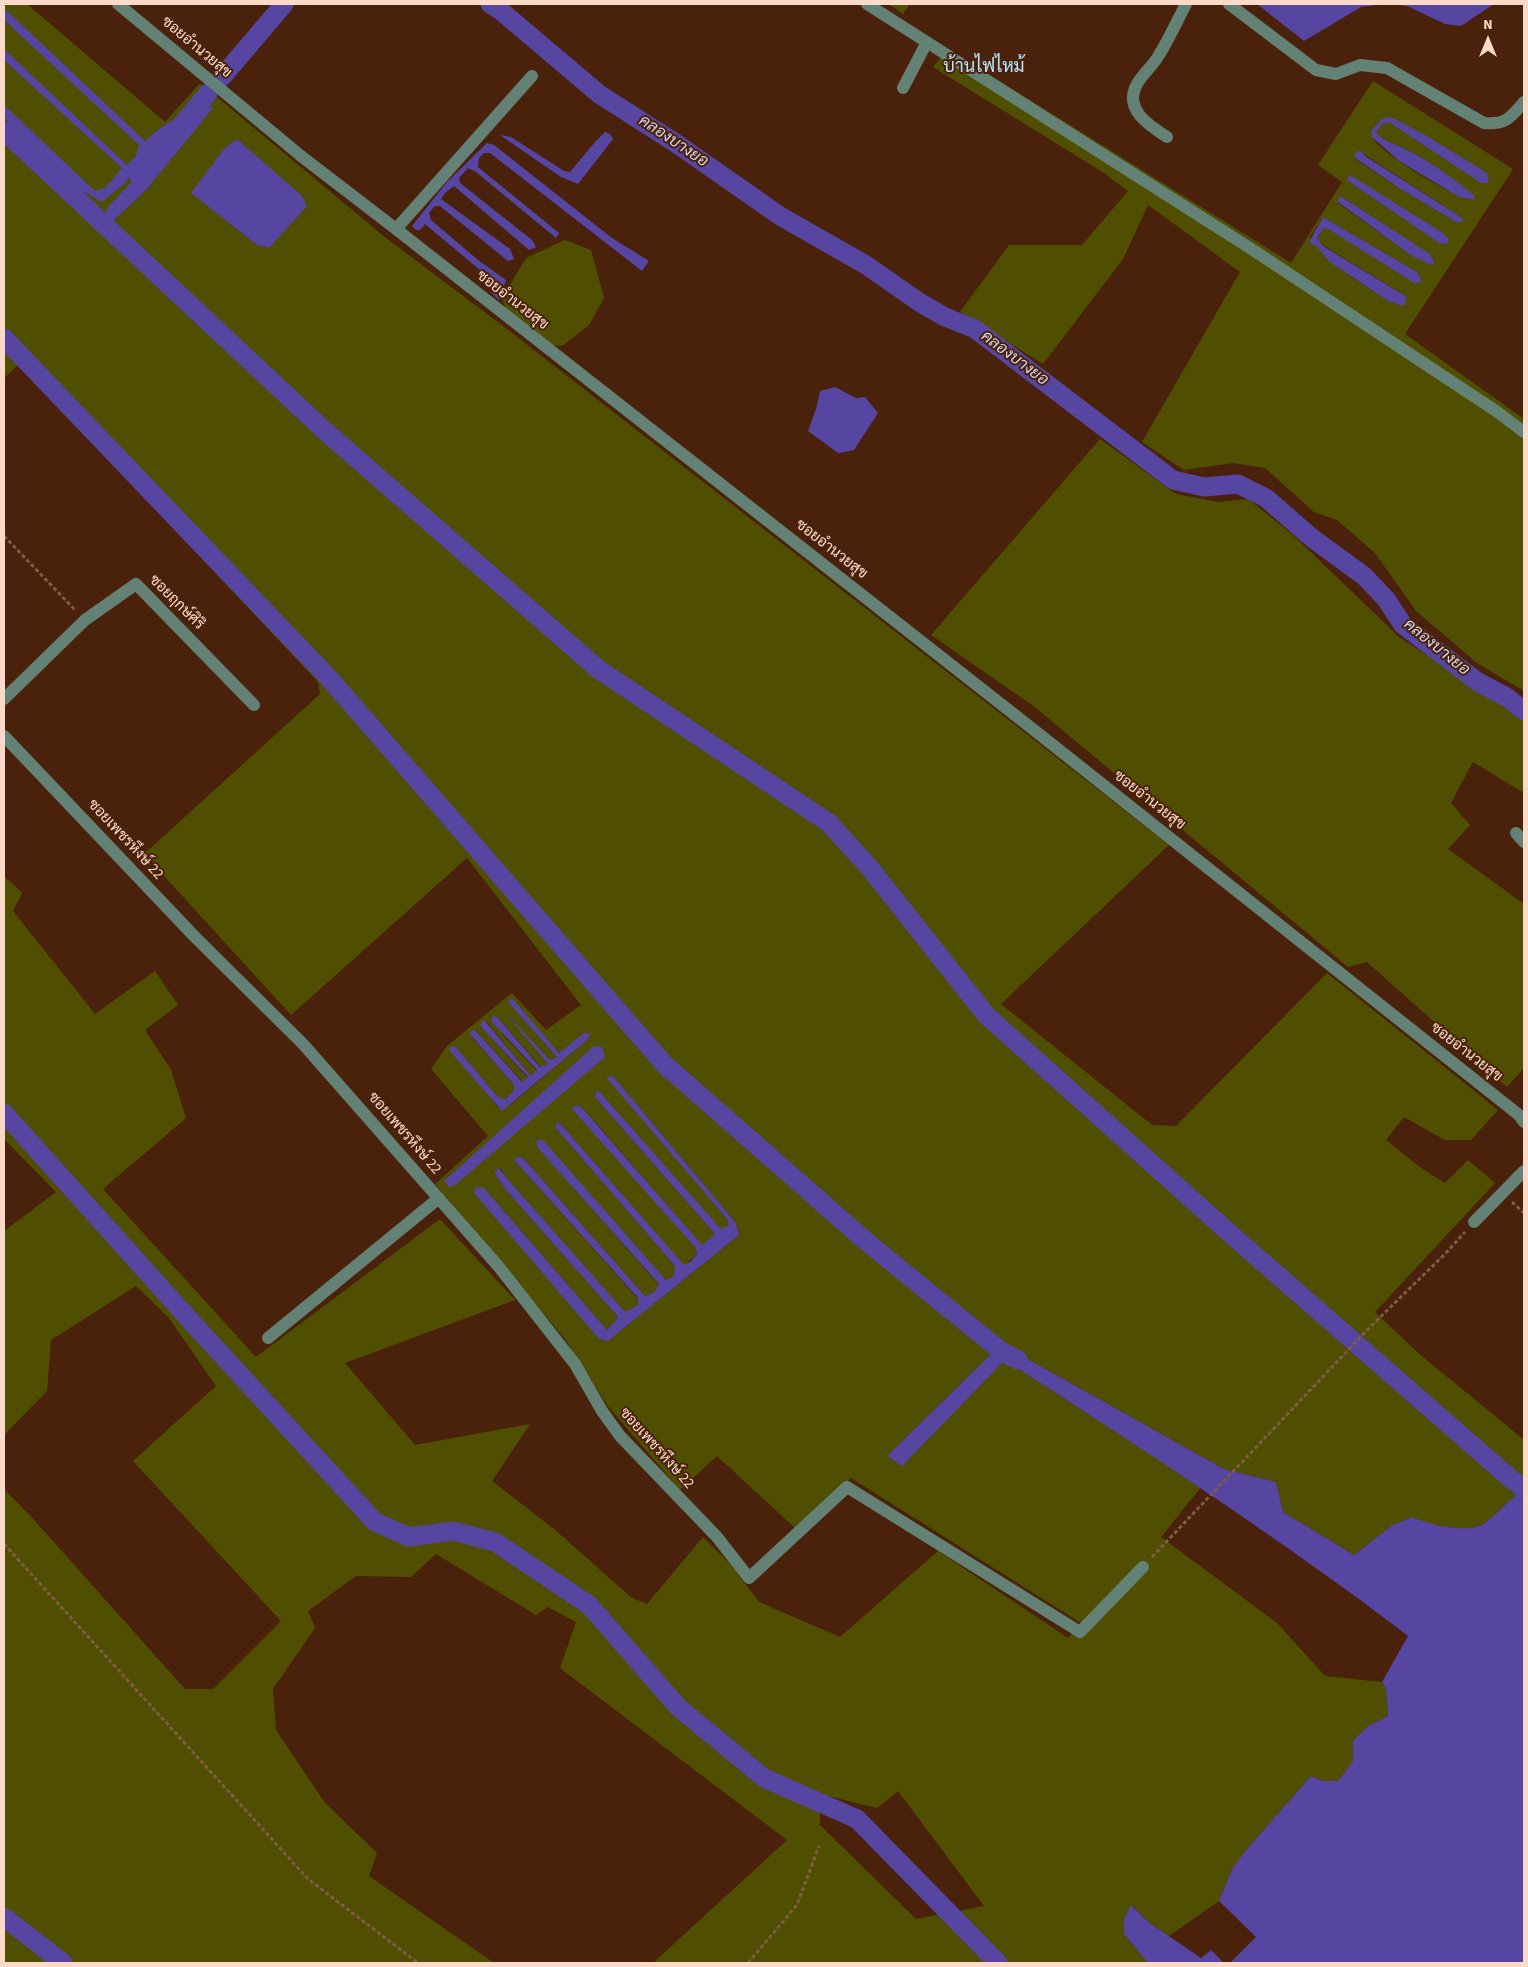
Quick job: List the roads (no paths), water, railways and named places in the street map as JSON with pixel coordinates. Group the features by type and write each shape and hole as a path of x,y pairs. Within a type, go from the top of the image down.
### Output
{"street":[{"name":"ซอยอำนวยสุข","path":"118,4 301,156 1522,1115"},
{"path":"867,4 1253,250 1496,411 1524,432"},
{"path":"1167,137 1145,122 1136,110 1133,96 1136,86 1159,57 1186,4"},
{"path":"1229,4 1316,70 1336,74 1360,66 1387,68 1484,123 1498,124 1509,119 1524,102"},
{"path":"903,88 927,42"},
{"path":"396,229 532,76"},
{"name":"ซอยฤกษ์ศิริ","path":"4,699 85,620 136,584 254,705"},
{"name":"ซอยเพชรหึงษ์ 22","path":"4,736 195,937 303,1044 499,1267 575,1364 602,1412 620,1436 717,1536 749,1578 847,1488 1080,1632 1142,1567"},
{"path":"1474,1222 1524,1171"},
{"path":"268,1338 439,1198"}],"waterway":[{"path":"222,77 284,4"},
{"name":"คลองบางยอ","path":"490,4 501,11 599,94 677,144 780,216 866,265 919,302 945,317 975,329 1173,480 1204,487 1238,484 1266,498 1312,538 1364,576 1386,599 1403,625 1478,682 1508,698 1524,711"},
{"path":"139,177 208,93"},
{"path":"4,131 325,431 598,669 829,823 869,867 986,1015 1226,1230 1524,1489"},
{"path":"4,338 328,677 665,1065 868,1243 1001,1351 1018,1360"},
{"path":"4,1113 375,1522 409,1537 453,1531 495,1542 589,1605 678,1707 764,1778 857,1819 998,1963"},
{"path":"4,1917 63,1963"}],"district":[{"name":"บ้านไฟไหม้","path":"984,68"}]}
